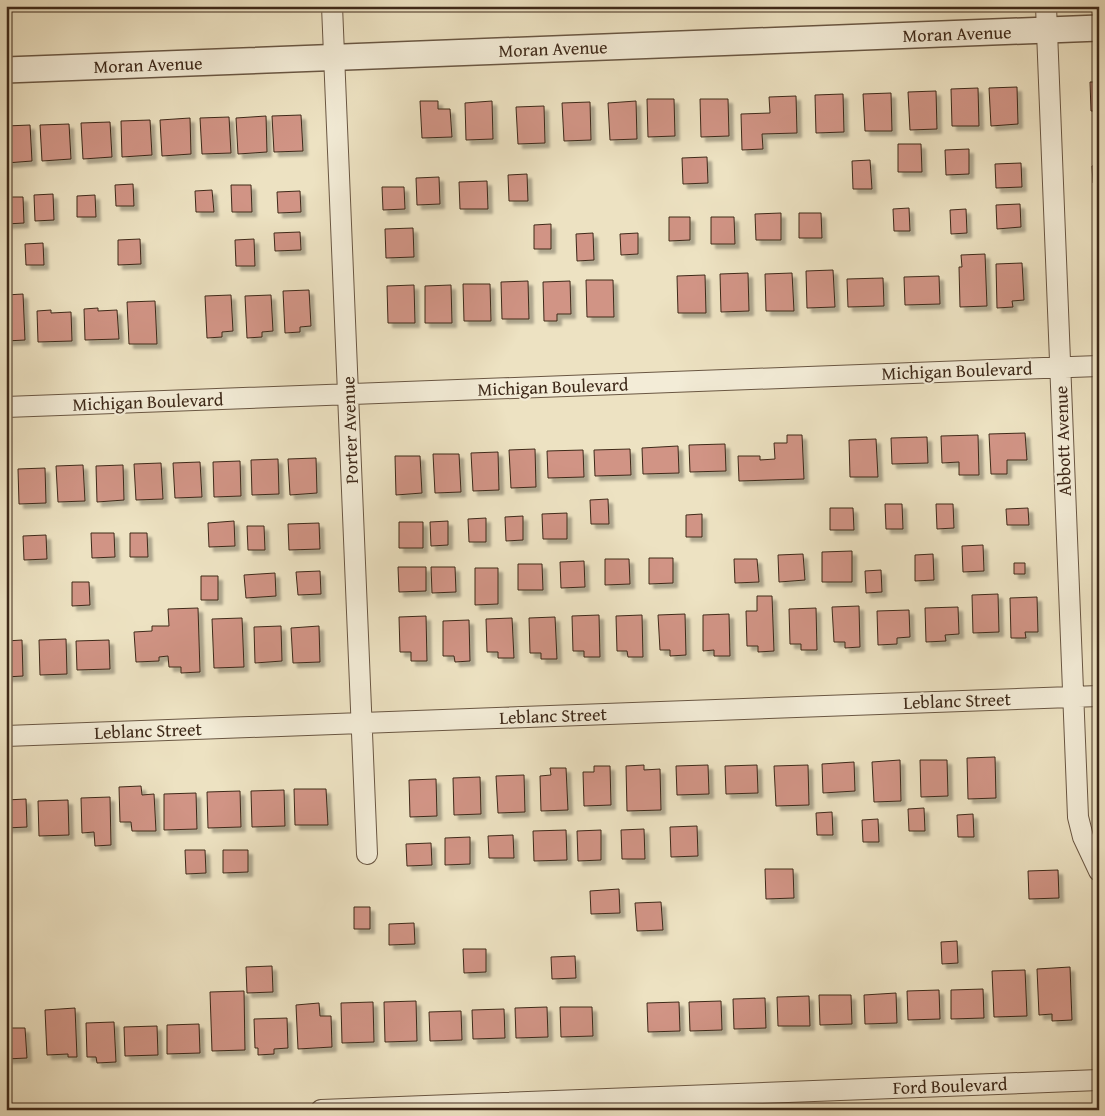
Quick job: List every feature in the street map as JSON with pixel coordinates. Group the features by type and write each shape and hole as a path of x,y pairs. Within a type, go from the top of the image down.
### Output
{"street":[{"name":"Porter Avenue","path":"332,6 367,854"},
{"name":"Moran Avenue","path":"6,70 334,58 1047,18 1099,28"},
{"name":"Abbott Avenue","path":"1047,18 1078,818 1083,837 1099,871"},
{"name":"Michigan Boulevard","path":"6,407 1099,366"},
{"name":"Leblanc Street","path":"6,736 1099,696"},
{"name":"Ford Boulevard","path":"321,1110 1099,1080"}],"building":[{"path":"1090,82 1099,82 1099,111 1091,111"},
{"path":"1017,87 1018,124 991,126 989,88"},
{"path":"978,88 979,126 952,126 951,89"},
{"path":"936,91 937,129 910,130 908,92"},
{"path":"891,93 892,131 865,131 863,94"},
{"path":"843,94 844,132 816,133 815,95"},
{"path":"796,96 797,133 762,134 763,149 742,150 741,114 770,113 769,97"},
{"path":"647,99 674,99 675,136 648,137"},
{"path":"700,99 728,99 729,136 701,137"},
{"path":"420,101 438,101 438,109 450,109 452,137 422,138"},
{"path":"492,101 493,139 466,140 465,103"},
{"path":"636,101 637,139 610,140 608,103"},
{"path":"590,102 591,140 564,141 562,103"},
{"path":"544,106 545,143 518,144 516,107"},
{"path":"301,115 303,151 274,152 272,116"},
{"path":"266,116 267,152 238,154 236,118"},
{"path":"229,117 231,153 202,154 200,118"},
{"path":"190,118 191,154 162,156 160,120"},
{"path":"150,120 152,155 122,157 121,121"},
{"path":"110,122 112,157 83,159 81,123"},
{"path":"69,124 71,159 42,161 40,125"},
{"path":"30,125 32,161 6,163 6,126"},
{"path":"898,144 921,144 922,172 898,172"},
{"path":"969,149 969,174 946,175 945,150"},
{"path":"707,157 708,183 683,184 682,158"},
{"path":"870,160 872,189 853,189 852,161"},
{"path":"1021,163 1022,187 996,188 995,164"},
{"path":"1099,165 1099,183 1093,183 1092,166"},
{"path":"527,174 528,201 509,201 508,175"},
{"path":"439,177 440,204 417,205 416,178"},
{"path":"487,181 488,209 460,209 459,182"},
{"path":"133,184 134,206 116,206 115,185"},
{"path":"231,185 251,185 252,212 232,212"},
{"path":"382,187 404,187 405,209 383,210"},
{"path":"212,190 214,212 196,212 195,191"},
{"path":"300,191 301,212 278,213 277,192"},
{"path":"53,194 54,220 35,221 34,195"},
{"path":"95,195 96,217 77,217 77,196"},
{"path":"6,197 23,197 24,223 6,224"},
{"path":"1020,204 1021,227 997,229 996,205"},
{"path":"909,208 910,231 894,231 893,209"},
{"path":"966,209 967,233 951,234 950,210"},
{"path":"781,213 781,240 756,240 755,214"},
{"path":"799,213 821,213 822,238 799,238"},
{"path":"669,217 690,217 690,240 669,241"},
{"path":"711,217 734,217 735,244 711,244"},
{"path":"551,224 551,249 534,249 534,225"},
{"path":"413,228 414,257 386,258 385,229"},
{"path":"300,232 301,250 275,251 274,233"},
{"path":"593,233 594,260 577,261 576,234"},
{"path":"638,233 638,254 621,255 620,234"},
{"path":"140,239 141,264 118,265 118,240"},
{"path":"254,239 255,266 236,266 235,240"},
{"path":"43,243 44,265 26,265 25,244"},
{"path":"985,254 987,306 960,307 959,267 962,267 961,255"},
{"path":"1022,263 1024,300 1012,301 1013,307 997,308 996,264"},
{"path":"833,270 835,307 807,308 806,271"},
{"path":"748,273 749,311 721,312 720,274"},
{"path":"792,273 794,311 766,311 765,274"},
{"path":"705,275 706,313 678,313 677,276"},
{"path":"939,276 940,304 905,305 904,277"},
{"path":"883,278 884,306 848,307 847,279"},
{"path":"586,280 613,280 614,317 587,317"},
{"path":"528,281 529,319 502,319 501,282"},
{"path":"570,281 571,314 557,314 557,321 544,321 543,282"},
{"path":"463,284 490,284 491,321 464,321"},
{"path":"414,285 415,323 388,323 387,286"},
{"path":"451,285 452,323 425,323 425,286"},
{"path":"309,290 311,326 300,327 300,332 285,333 283,291"},
{"path":"23,294 25,340 6,341 6,295"},
{"path":"231,295 233,331 222,332 222,337 207,338 205,296"},
{"path":"271,295 273,331 262,332 262,337 247,338 245,296"},
{"path":"155,301 157,344 129,344 127,302"},
{"path":"98,308 98,311 117,310 119,339 85,340 84,309"},
{"path":"51,310 51,313 71,312 72,341 38,342 37,311"},
{"path":"1025,433 1027,460 1007,460 1007,474 991,474 989,434"},
{"path":"787,435 802,435 804,479 739,481 738,456 760,456 760,460 775,459 774,443 787,443"},
{"path":"978,435 979,475 959,475 959,462 942,463 941,436"},
{"path":"927,437 928,463 892,464 891,438"},
{"path":"876,439 878,477 850,477 849,440"},
{"path":"725,444 726,471 690,472 689,445"},
{"path":"678,446 679,473 643,474 642,448"},
{"path":"535,449 536,487 511,488 509,450"},
{"path":"630,449 631,475 595,476 594,450"},
{"path":"583,450 584,477 548,478 547,451"},
{"path":"498,452 499,490 473,491 471,453"},
{"path":"433,454 459,454 461,492 435,493"},
{"path":"395,456 420,456 422,493 396,495"},
{"path":"316,458 317,493 290,495 288,459"},
{"path":"278,459 279,494 252,495 251,460"},
{"path":"240,461 241,496 214,497 213,462"},
{"path":"200,462 202,497 175,498 173,463"},
{"path":"161,463 163,499 136,500 134,464"},
{"path":"83,465 85,501 58,502 56,466"},
{"path":"123,465 124,500 97,502 96,466"},
{"path":"45,468 46,503 19,504 18,469"},
{"path":"608,499 609,524 591,524 590,500"},
{"path":"885,504 902,504 903,529 886,529"},
{"path":"936,504 953,504 954,528 937,529"},
{"path":"830,508 853,508 854,530 830,530"},
{"path":"1028,508 1029,525 1007,525 1006,509"},
{"path":"567,513 567,539 543,539 542,514"},
{"path":"702,514 702,537 686,537 686,515"},
{"path":"523,516 523,540 506,541 505,517"},
{"path":"486,518 486,542 469,542 468,519"},
{"path":"234,521 235,546 209,547 208,523"},
{"path":"448,521 448,545 431,546 430,522"},
{"path":"399,522 423,522 423,548 399,548"},
{"path":"319,523 320,549 289,550 288,524"},
{"path":"247,526 264,526 265,550 248,550"},
{"path":"91,533 114,533 115,557 92,558"},
{"path":"130,533 147,533 148,557 130,557"},
{"path":"46,535 47,559 24,560 23,536"},
{"path":"983,545 984,571 963,572 962,546"},
{"path":"852,551 852,582 822,582 822,552"},
{"path":"803,554 805,580 779,582 778,555"},
{"path":"933,554 934,580 915,581 915,555"},
{"path":"649,558 673,558 673,583 649,584"},
{"path":"605,559 629,559 630,584 605,585"},
{"path":"734,559 757,559 759,582 735,583"},
{"path":"584,561 585,587 561,588 560,562"},
{"path":"1014,563 1025,563 1025,574 1014,574"},
{"path":"518,564 542,564 543,590 518,590"},
{"path":"398,567 426,567 426,591 399,592"},
{"path":"431,567 455,567 456,592 432,593"},
{"path":"475,568 498,568 498,604 475,605"},
{"path":"881,570 882,592 866,593 865,571"},
{"path":"320,571 321,594 298,595 296,572"},
{"path":"275,573 276,596 246,598 244,575"},
{"path":"201,576 218,576 218,600 201,600"},
{"path":"72,582 89,582 90,605 72,606"},
{"path":"998,594 999,632 973,633 972,595"},
{"path":"757,596 772,596 774,651 758,652 758,646 747,646 746,611 757,611"},
{"path":"1037,597 1038,632 1025,632 1026,638 1011,638 1010,598"},
{"path":"859,606 860,647 845,648 845,642 834,642 832,607"},
{"path":"958,607 959,634 945,635 946,641 926,642 925,608"},
{"path":"198,608 200,672 181,673 181,667 169,667 168,656 159,657 159,661 136,662 134,632 152,631 152,626 169,626 168,609"},
{"path":"816,608 817,650 801,650 801,644 790,644 789,609"},
{"path":"909,610 910,637 897,638 897,644 878,645 877,611"},
{"path":"685,614 686,655 670,656 670,650 660,650 658,615"},
{"path":"729,614 730,656 714,656 714,650 703,651 703,615"},
{"path":"599,615 600,657 584,657 584,651 573,651 572,616"},
{"path":"642,615 643,657 628,657 627,651 617,651 616,616"},
{"path":"426,616 427,661 411,661 411,652 400,652 399,617"},
{"path":"555,617 557,659 541,659 541,653 530,653 529,618"},
{"path":"242,618 244,667 214,668 212,619"},
{"path":"512,618 514,658 498,658 498,652 487,652 486,619"},
{"path":"469,620 470,661 455,662 454,656 443,656 443,621"},
{"path":"281,626 282,661 255,663 254,627"},
{"path":"319,626 320,662 293,663 291,628"},
{"path":"66,639 67,674 40,675 39,640"},
{"path":"22,640 23,676 6,677 6,641"},
{"path":"109,640 110,669 77,670 76,641"},
{"path":"995,757 996,798 968,799 967,758"},
{"path":"900,760 901,801 874,802 872,762"},
{"path":"920,760 947,760 948,796 921,797"},
{"path":"854,762 855,791 823,793 822,764"},
{"path":"644,765 644,770 660,769 661,810 627,811 626,766"},
{"path":"708,765 709,794 677,795 676,766"},
{"path":"757,765 758,793 726,794 725,766"},
{"path":"808,765 809,805 776,806 774,766"},
{"path":"594,766 610,766 611,805 584,806 583,772 594,772"},
{"path":"550,768 566,768 568,810 541,811 540,776 551,775"},
{"path":"524,775 525,812 498,813 496,776"},
{"path":"480,777 481,814 454,815 453,778"},
{"path":"436,779 437,816 410,817 409,780"},
{"path":"141,786 142,795 154,794 156,831 132,831 131,822 120,822 119,787"},
{"path":"294,789 326,789 328,825 295,825"},
{"path":"284,790 285,826 252,827 251,791"},
{"path":"240,791 241,827 208,828 207,792"},
{"path":"196,793 197,829 164,830 164,794"},
{"path":"110,797 111,845 95,846 94,832 82,833 81,798"},
{"path":"26,799 27,827 6,828 6,800"},
{"path":"68,800 69,835 39,836 38,801"},
{"path":"924,808 925,831 909,831 908,809"},
{"path":"832,812 833,835 817,835 816,813"},
{"path":"973,814 974,837 958,837 957,815"},
{"path":"878,819 879,842 863,842 862,820"},
{"path":"697,826 698,856 671,857 670,827"},
{"path":"644,829 645,859 622,859 621,830"},
{"path":"566,830 567,860 534,861 533,831"},
{"path":"601,830 601,860 578,861 577,831"},
{"path":"513,835 514,858 489,858 488,836"},
{"path":"470,837 470,864 445,865 445,838"},
{"path":"431,843 432,865 407,866 406,844"},
{"path":"185,850 205,850 206,873 186,874"},
{"path":"223,850 248,850 248,872 223,873"},
{"path":"765,869 793,869 794,898 766,899"},
{"path":"1058,870 1059,898 1029,899 1028,871"},
{"path":"619,889 620,913 591,914 590,891"},
{"path":"661,902 663,930 637,931 635,903"},
{"path":"354,907 370,907 370,929 354,929"},
{"path":"414,923 415,944 389,945 389,924"},
{"path":"957,941 958,963 942,964 941,942"},
{"path":"463,949 486,949 486,972 464,973"},
{"path":"575,956 576,978 552,979 551,957"},
{"path":"272,966 273,992 247,993 246,967"},
{"path":"1070,967 1072,1020 1052,1021 1052,1014 1039,1015 1037,969"},
{"path":"1025,970 1027,1016 994,1017 992,971"},
{"path":"983,989 984,1018 951,1019 951,990"},
{"path":"939,990 940,1019 908,1020 907,991"},
{"path":"244,991 245,1050 212,1051 210,992"},
{"path":"896,993 897,1023 865,1024 864,995"},
{"path":"819,995 851,995 852,1024 820,1025"},
{"path":"809,996 810,1026 778,1026 777,997"},
{"path":"765,998 766,1028 734,1029 733,999"},
{"path":"416,1001 417,1041 385,1042 384,1002"},
{"path":"721,1001 722,1030 690,1031 689,1002"},
{"path":"373,1002 374,1042 342,1043 341,1003"},
{"path":"679,1002 680,1031 648,1032 647,1003"},
{"path":"319,1003 320,1016 331,1016 332,1047 298,1049 296,1005"},
{"path":"547,1007 548,1037 516,1038 515,1008"},
{"path":"560,1007 592,1007 593,1036 561,1037"},
{"path":"75,1008 77,1057 68,1057 68,1054 47,1055 45,1010"},
{"path":"504,1009 505,1038 473,1039 472,1010"},
{"path":"461,1011 462,1040 430,1041 429,1012"},
{"path":"287,1018 288,1048 274,1049 274,1054 258,1055 258,1048 255,1048 254,1019"},
{"path":"114,1022 116,1062 97,1063 96,1057 87,1057 86,1023"},
{"path":"199,1024 200,1053 167,1054 167,1025"},
{"path":"157,1026 158,1055 125,1056 124,1027"},
{"path":"6,1028 25,1028 27,1058 6,1059"}]}
